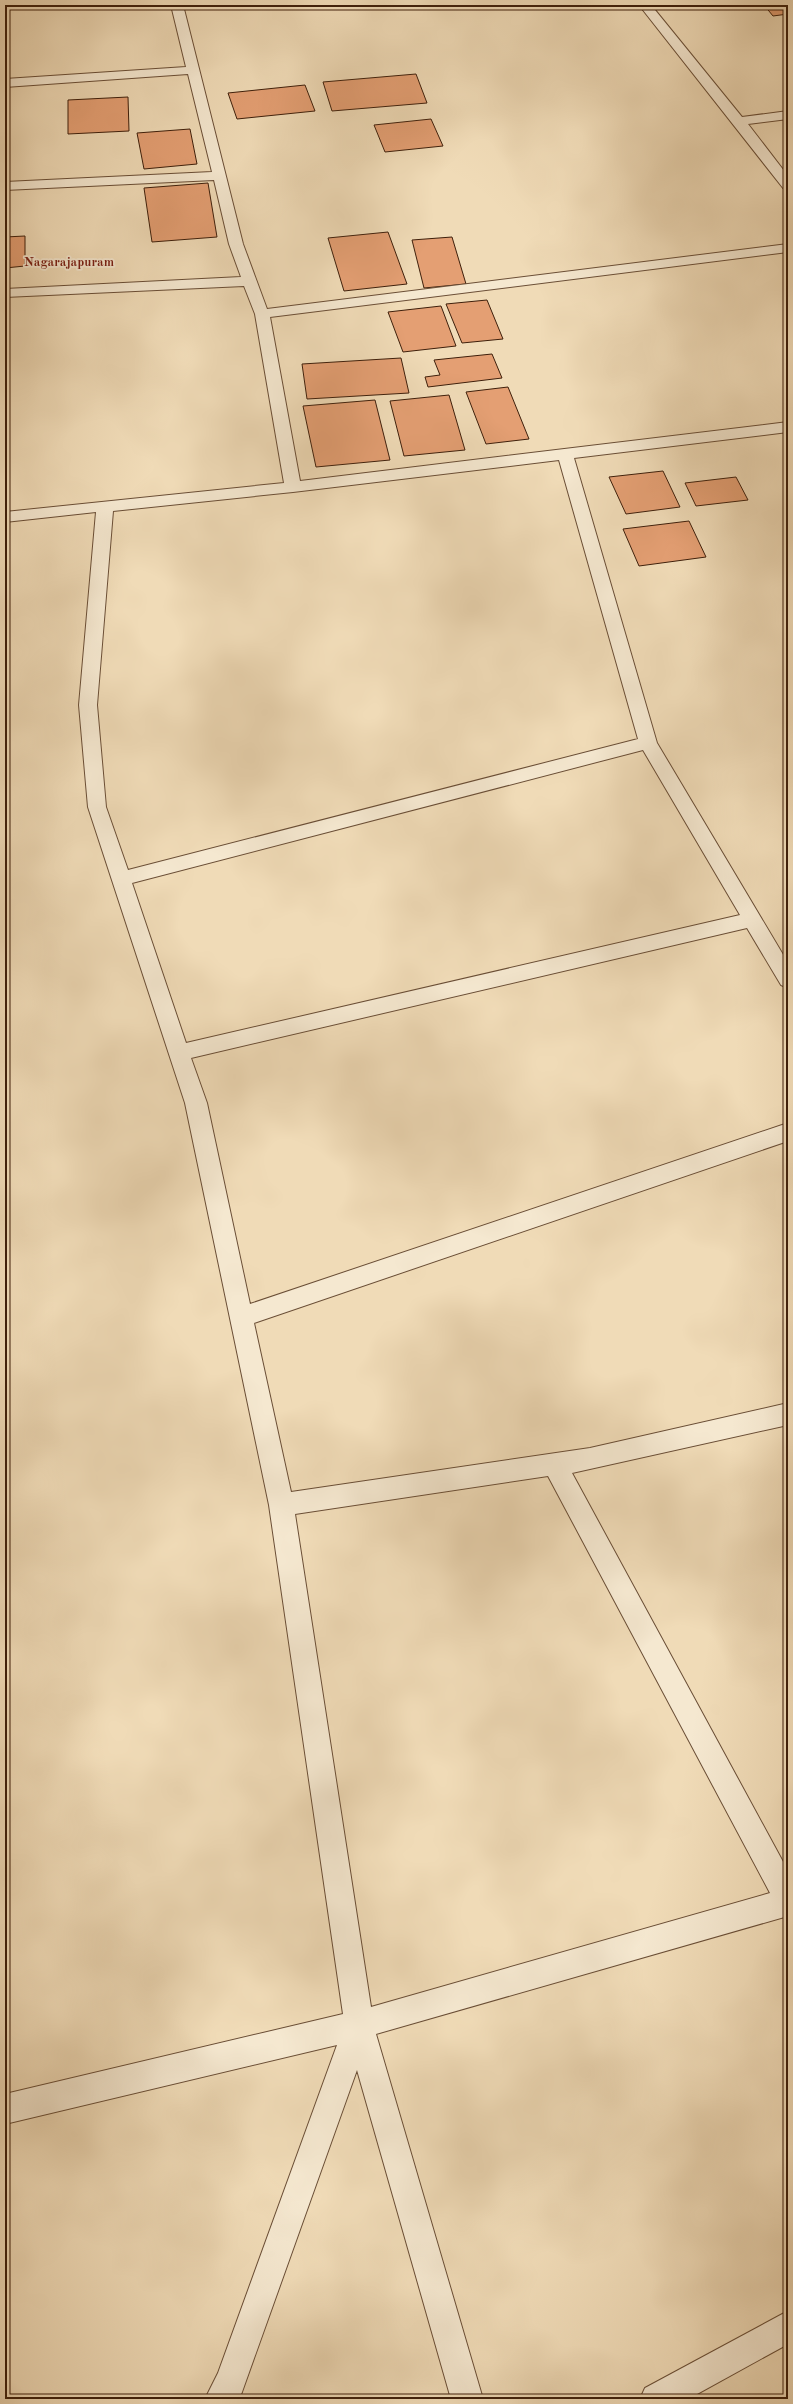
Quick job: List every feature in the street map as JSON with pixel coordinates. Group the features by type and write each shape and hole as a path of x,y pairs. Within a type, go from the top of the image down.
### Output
{"street":[{"path":"177,5 236,244 262,314 293,487"},
{"path":"645,5 739,121 788,185"},
{"path":"5,83 193,70"},
{"path":"739,121 788,115"},
{"path":"5,186 219,176"},
{"path":"262,314 788,248"},
{"path":"5,293 250,281"},
{"path":"5,516 293,487 788,427"},
{"path":"566,454 648,743 788,980"},
{"path":"105,506 88,706 97,807 196,1103 281,1505 359,2025 467,2399"},
{"path":"121,879 648,743"},
{"path":"180,1053 753,919"},
{"path":"241,1317 788,1132"},
{"path":"281,1505 590,1459 788,1414"},
{"path":"555,1465 788,1899"},
{"path":"5,2109 359,2025 788,1902"},
{"path":"221,2399 231,2381 359,2025"},
{"path":"656,2399 788,2327"}],"building":[{"path":"764,5 788,5 788,14 773,16"},
{"path":"416,74 427,103 332,111 323,82"},
{"path":"305,85 315,111 237,119 228,93"},
{"path":"128,97 129,131 68,134 68,100"},
{"path":"431,119 443,146 385,152 374,125"},
{"path":"190,129 197,164 144,169 137,133"},
{"path":"208,183 217,237 152,242 144,188"},
{"path":"388,232 407,284 344,291 328,238"},
{"path":"25,236 25,266 5,268 5,237"},
{"path":"452,237 466,284 424,288 412,240"},
{"path":"487,300 503,339 462,343 446,304"},
{"path":"441,306 456,346 403,352 388,312"},
{"path":"492,354 502,378 428,387 425,377 440,375 434,360"},
{"path":"401,358 409,393 307,399 302,364"},
{"path":"508,387 529,439 486,444 466,392"},
{"path":"449,395 465,450 404,456 390,401"},
{"path":"375,400 390,460 316,467 303,406"},
{"path":"663,471 680,507 626,514 609,477"},
{"path":"736,477 748,500 696,506 685,483"},
{"path":"689,521 706,557 639,566 623,529"}],"district":[{"name":"Nagarajapuram","path":"69,262"}]}
